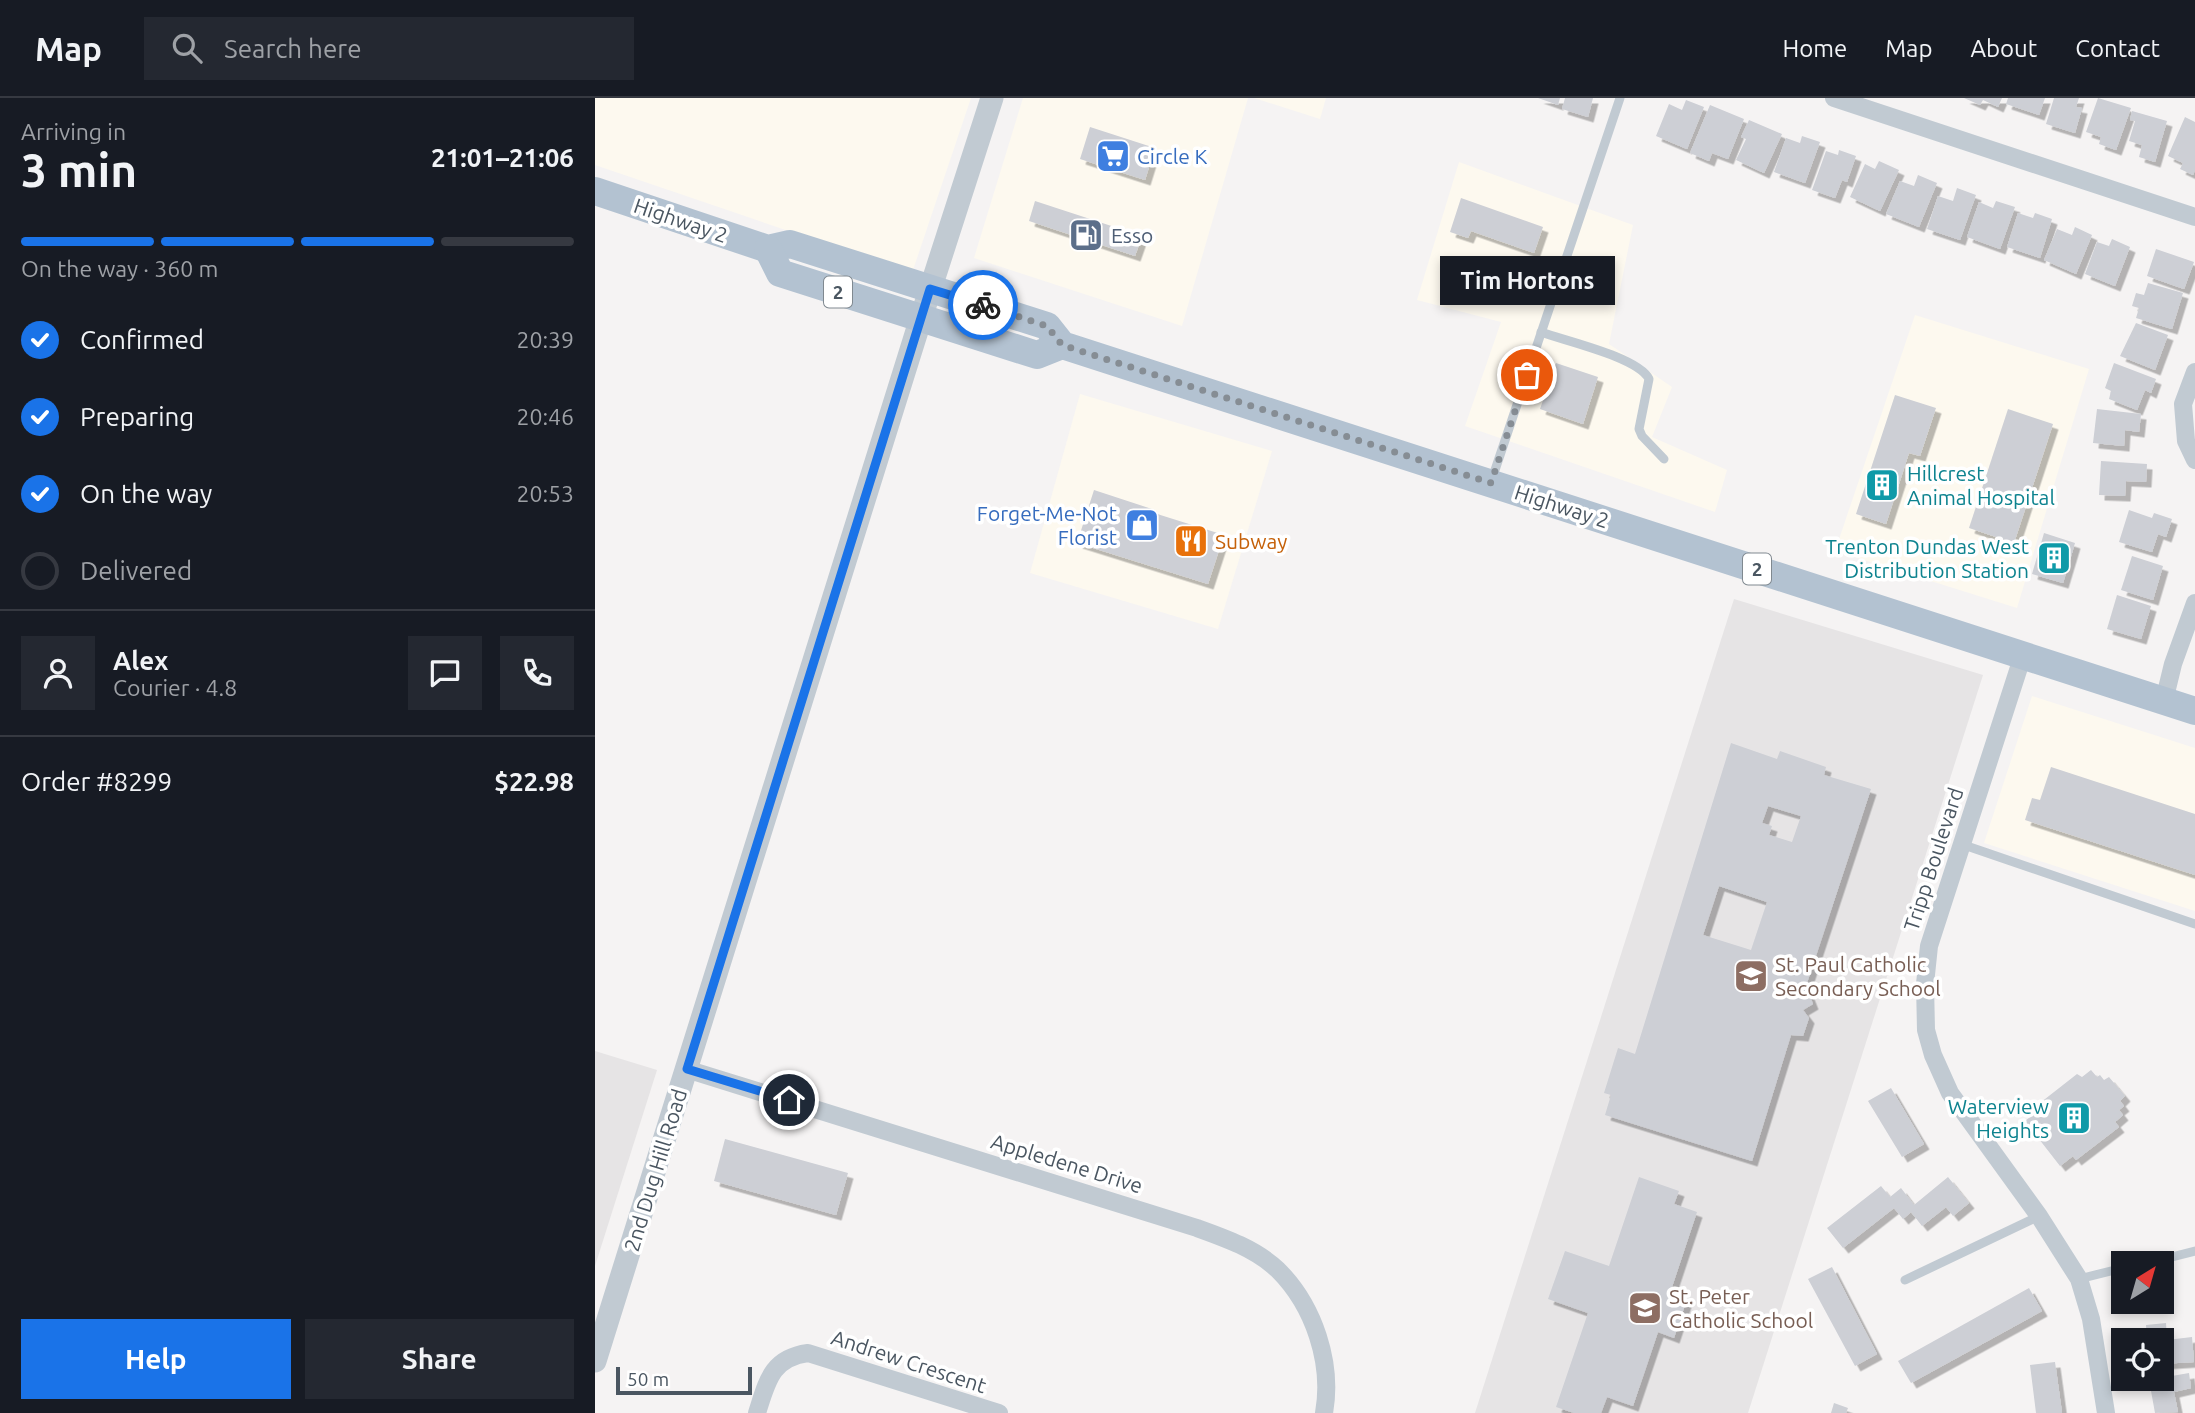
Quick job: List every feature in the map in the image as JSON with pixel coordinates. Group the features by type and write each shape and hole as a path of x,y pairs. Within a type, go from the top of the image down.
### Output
{"main road":[{"name":"Highway 2","path":"595,191 768,249 790,244 1047,326 1062,345 2023,655"},
{"name":"2","path":"768,249 780,273 1037,355 1062,345"},
{"name":"2","path":"2023,655 2195,711"}],"street":[{"name":"2nd Dug Hill Road","path":"595,1362 992,98"},
{"path":"1834,98 2195,217"},
{"path":"2195,372 2183,404 2186,441 2195,460"},
{"path":"2164,701 2173,664 2195,603"},
{"name":"Tripp Boulevard","path":"2023,655 1929,946 1925,984 1926,1030 1933,1055 1950,1093 2039,1216 2079,1279 2091,1319 2106,1413"},
{"name":"Appledene Drive","path":"687,1069 1197,1228 1240,1244 1277,1270 1305,1306 1322,1349 1328,1392 1324,1413"},
{"name":"Andrew Crescent","path":"757,1413 767,1381 774,1370 783,1361 808,1353 999,1413"}],"lane":[{"path":"1491,483 1620,98"},
{"path":"1541,332 1622,359 1646,373 1649,379 1639,429 1642,436 1664,459"},
{"path":"1961,844 2195,924"},
{"path":"1905,1280 2039,1216"},
{"path":"2174,1256 2195,1251"},
{"path":"2079,1279 2111,1271"}],"shaded area":[{"path":"595,98 971,98 912,273 595,165"},
{"path":"1023,98 1248,98 1182,326 974,258"},
{"path":"1254,98 1326,98 1320,119"},
{"path":"1459,162 1633,225 1609,344 1672,387 1652,437 1727,470 1715,512 1465,426 1501,322 1417,300"},
{"path":"1915,315 2089,369 2017,608 1835,551"},
{"path":"1080,394 1272,451 1218,629 1030,573"},
{"name":"St. Paul Catholic Secondary School","path":"1734,599 1983,675 1748,1413 1475,1413"},
{"path":"2032,696 2195,748 2195,911 1984,843"},
{"path":"595,1051 657,1070 595,1266"}],"building":[{"path":"1538,98 1560,98 1558,105"},
{"path":"1565,98 1593,98 1588,117 1562,109"},
{"path":"1964,98 2002,98 1998,107 1983,100 1980,105"},
{"path":"2008,98 2045,98 2039,115 2006,104"},
{"path":"2054,98 2079,98 2076,107 2082,108 2075,133 2046,124"},
{"path":"2098,98 2131,108 2116,150 2099,144 2101,137 2086,132"},
{"path":"1686,100 1704,107 1687,149 1656,136 1669,104 1682,110"},
{"path":"1710,105 1744,119 1728,159 1712,153 1709,161 1690,153"},
{"path":"2132,111 2167,121 2155,162 2139,157 2142,145 2129,141 2135,121 2130,120"},
{"path":"2185,117 2195,122 2193,175 2180,169 2183,163 2168,156"},
{"path":"1749,120 1782,134 1764,173 1736,160 1746,139 1741,137"},
{"path":"1090,127 1155,148 1145,180 1080,159"},
{"path":"1802,136 1820,142 1805,183 1774,172 1786,138 1800,143"},
{"path":"1839,150 1856,156 1847,182 1842,180 1835,198 1812,190 1826,151 1838,155"},
{"path":"1879,161 1899,170 1880,211 1850,197 1865,164 1875,169"},
{"path":"1918,175 1937,183 1919,227 1886,214 1900,181 1914,186"},
{"path":"1957,188 1976,195 1960,240 1927,229 1938,196 1953,201"},
{"path":"1461,198 1543,227 1534,253 1471,231 1468,238 1450,232"},
{"path":"1035,201 1142,236 1135,256 1029,221"},
{"path":"1996,201 2015,207 2000,249 1967,237 1979,202 1993,208"},
{"path":"2018,213 2033,218 2035,213 2052,219 2040,258 2007,247"},
{"path":"2075,227 2092,235 2076,274 2044,260 2057,229 2072,235"},
{"path":"2112,239 2130,247 2115,286 2085,274 2097,242 2109,246"},
{"path":"2156,249 2194,262 2184,289 2147,276"},
{"path":"2148,283 2183,293 2172,329 2136,318 2139,308 2132,306 2136,293 2144,295"},
{"path":"2136,323 2168,335 2155,370 2120,356"},
{"path":"1556,363 1598,377 1583,424 1540,409"},
{"path":"2114,363 2156,379 2151,393 2145,390 2137,410 2109,399 2111,391 2105,388"},
{"name":"Hillcrest Animal Hospital","path":"1895,395 1936,408 1920,456 1909,453 1886,524 1856,514"},
{"path":"2008,409 2053,424 2014,543 1969,528"},
{"path":"2097,409 2141,414 2139,432 2125,430 2124,446 2093,443"},
{"path":"2101,461 2147,464 2146,482 2126,481 2125,496 2099,495"},
{"path":"1094,490 1155,510 1154,513 1224,535 1208,584 1077,543"},
{"path":"2129,510 2152,518 2154,513 2172,519 2166,537 2158,534 2152,552 2119,542"},
{"name":"Trenton Dundas West Distribution Station","path":"2044,533 2075,543 2063,583 2032,574"},
{"path":"2132,556 2163,566 2153,600 2121,590"},
{"path":"2117,595 2151,606 2141,639 2107,629"},
{"path":"1731,743 1777,759 1780,751 1826,767 1824,775 1871,789 1806,986 1813,1004 1803,1010 1809,1018 1803,1036 1791,1035 1752,1161 1605,1115 1611,1095 1604,1093 1618,1048 1635,1054","holes":["1768,806 1801,816 1792,842 1769,835 1772,826 1762,823","1719,886 1767,902 1751,950 1703,935"]},
{"path":"2051,767 2195,814 2195,875 2025,820 2032,798 2040,800"},
{"name":"Waterview Heights","path":"2091,1070 2104,1080 2109,1077 2125,1096 2120,1101 2124,1106 2119,1110 2123,1115 2115,1122 2119,1127 2076,1160 2073,1156 2060,1166 2025,1121 2034,1114 2031,1110 2077,1074 2082,1077"},
{"path":"1891,1088 1924,1144 1902,1157 1868,1101"},
{"path":"725,1139 848,1173 836,1215 714,1181"},
{"path":"1639,1177 1679,1191 1674,1204 1697,1212 1670,1293 1687,1299 1674,1338 1658,1332 1633,1406 1607,1397 1601,1413 1574,1413 1556,1407 1588,1313 1548,1299 1565,1251 1609,1266"},
{"path":"1948,1177 1969,1203 1953,1216 1946,1207 1922,1226 1911,1212 1903,1219 1894,1208 1843,1248 1827,1228 1881,1186 1890,1197 1901,1188 1914,1205"},
{"path":"1832,1267 1877,1354 1855,1366 1808,1279"},
{"path":"2029,1288 2042,1311 1911,1383 1898,1361"},
{"path":"2166,1323 2166,1328 2146,1328 2146,1325"},
{"path":"2192,1337 2194,1362 2174,1363 2174,1339"},
{"path":"2055,1362 2062,1413 2036,1413 2030,1365"},
{"path":"2189,1373 2191,1388 2174,1392 2178,1412 2155,1413 2151,1391 2174,1391 2174,1376"},
{"path":"1834,1403 1848,1408 1846,1413 1831,1413"}],"way so far":[{"path":"983,305 1047,326 1062,345 1491,483 1527,375"}],"place":[{"name":"Circle K","path":"1113,156"},
{"name":"Esso","path":"1086,235"},
{"name":"Tim Hortons","path":"1527,375"},
{"name":"Hillcrest Animal Hospital","path":"1882,485"},
{"name":"Forget-Me-Not Florist","path":"1142,525"},
{"name":"Subway","path":"1191,541"},
{"name":"Trenton Dundas West Distribution Station","path":"2054,558"},
{"name":"St. Paul Catholic Secondary School","path":"1751,976"},
{"name":"Waterview Heights","path":"2074,1118"},
{"name":"St. Peter Catholic School","path":"1645,1308"}],"route":[{"path":"789,1100 687,1069 930,289 983,305"}]}
